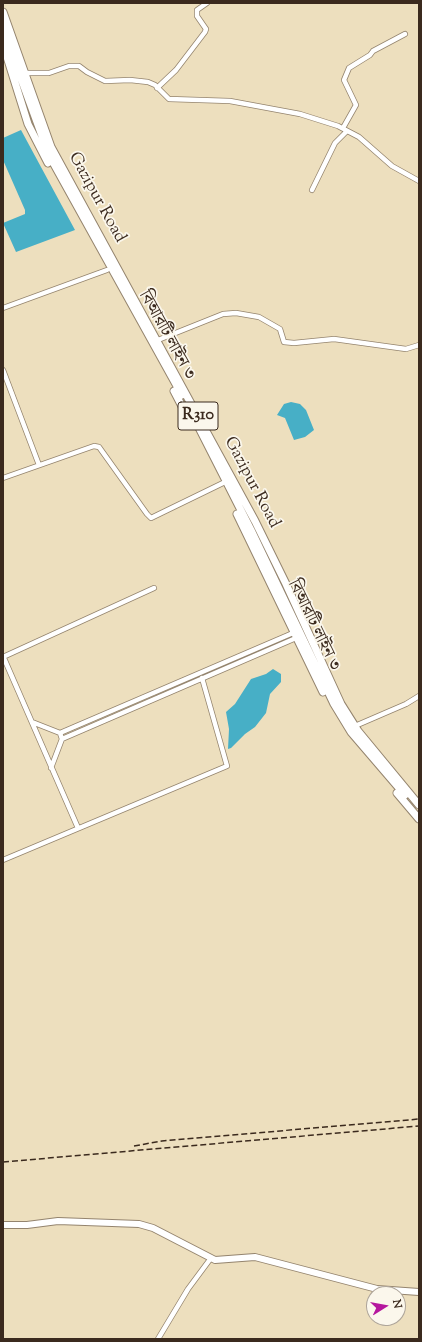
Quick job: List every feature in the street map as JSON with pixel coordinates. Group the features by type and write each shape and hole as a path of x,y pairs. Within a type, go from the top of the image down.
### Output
{"main road":[{"name":"Gazipur Road","path":"3,12 19,74 28,124 40,149 155,355 222,483 295,636 335,715 348,736 419,819"},
{"name":"বিআরটি লাইন ৩","path":"3,29 49,155 186,404 251,530 334,704 351,732 419,812"},
{"name":"Gazipur Road","path":"3,44 19,74 51,147 158,340 286,584 341,704 355,726 419,805"}],"street":[{"path":"157,88 176,70 205,32 206,29 197,16 197,10 207,3"},
{"path":"312,190 335,143 345,129 356,105 344,80 349,68 370,55 373,51 405,34"},
{"path":"19,74 49,73 69,66 80,66 87,72 105,81 130,80 148,82 169,99 230,100 268,106 300,114 345,129 359,138 392,166 419,181"},
{"path":"3,308 107,270"},
{"path":"158,340 223,314 236,312 259,317 280,329 284,342 294,343 334,340 406,349 419,345"},
{"path":"3,370 39,465"},
{"path":"3,478 94,446 98,447 151,518 222,483"},
{"path":"78,828 3,657 154,588"},
{"path":"62,739 295,636"},
{"path":"32,722 60,733 295,636"},
{"path":"3,860 227,766 202,678"},
{"path":"355,726 419,696"},
{"path":"51,768 62,739 60,733"},
{"path":"3,1225 27,1225 58,1221 139,1224 153,1228 192,1246 211,1258 226,1260 244,1256 255,1257 377,1289 419,1292"},
{"path":"158,1339 188,1289 211,1258"}],"water":[{"path":"21,130 75,230 16,252 3,223 25,214 25,210 3,160 3,138"},
{"path":"291,402 300,404 306,410 314,430 305,437 294,440 285,418 277,415 284,404"},
{"path":"273,669 281,674 281,682 270,694 266,713 255,727 228,749 229,729 226,712 235,704 251,679 266,674"}],"railway":[{"path":"134,1146 162,1141 419,1119"},
{"path":"3,1162 419,1126"}]}
